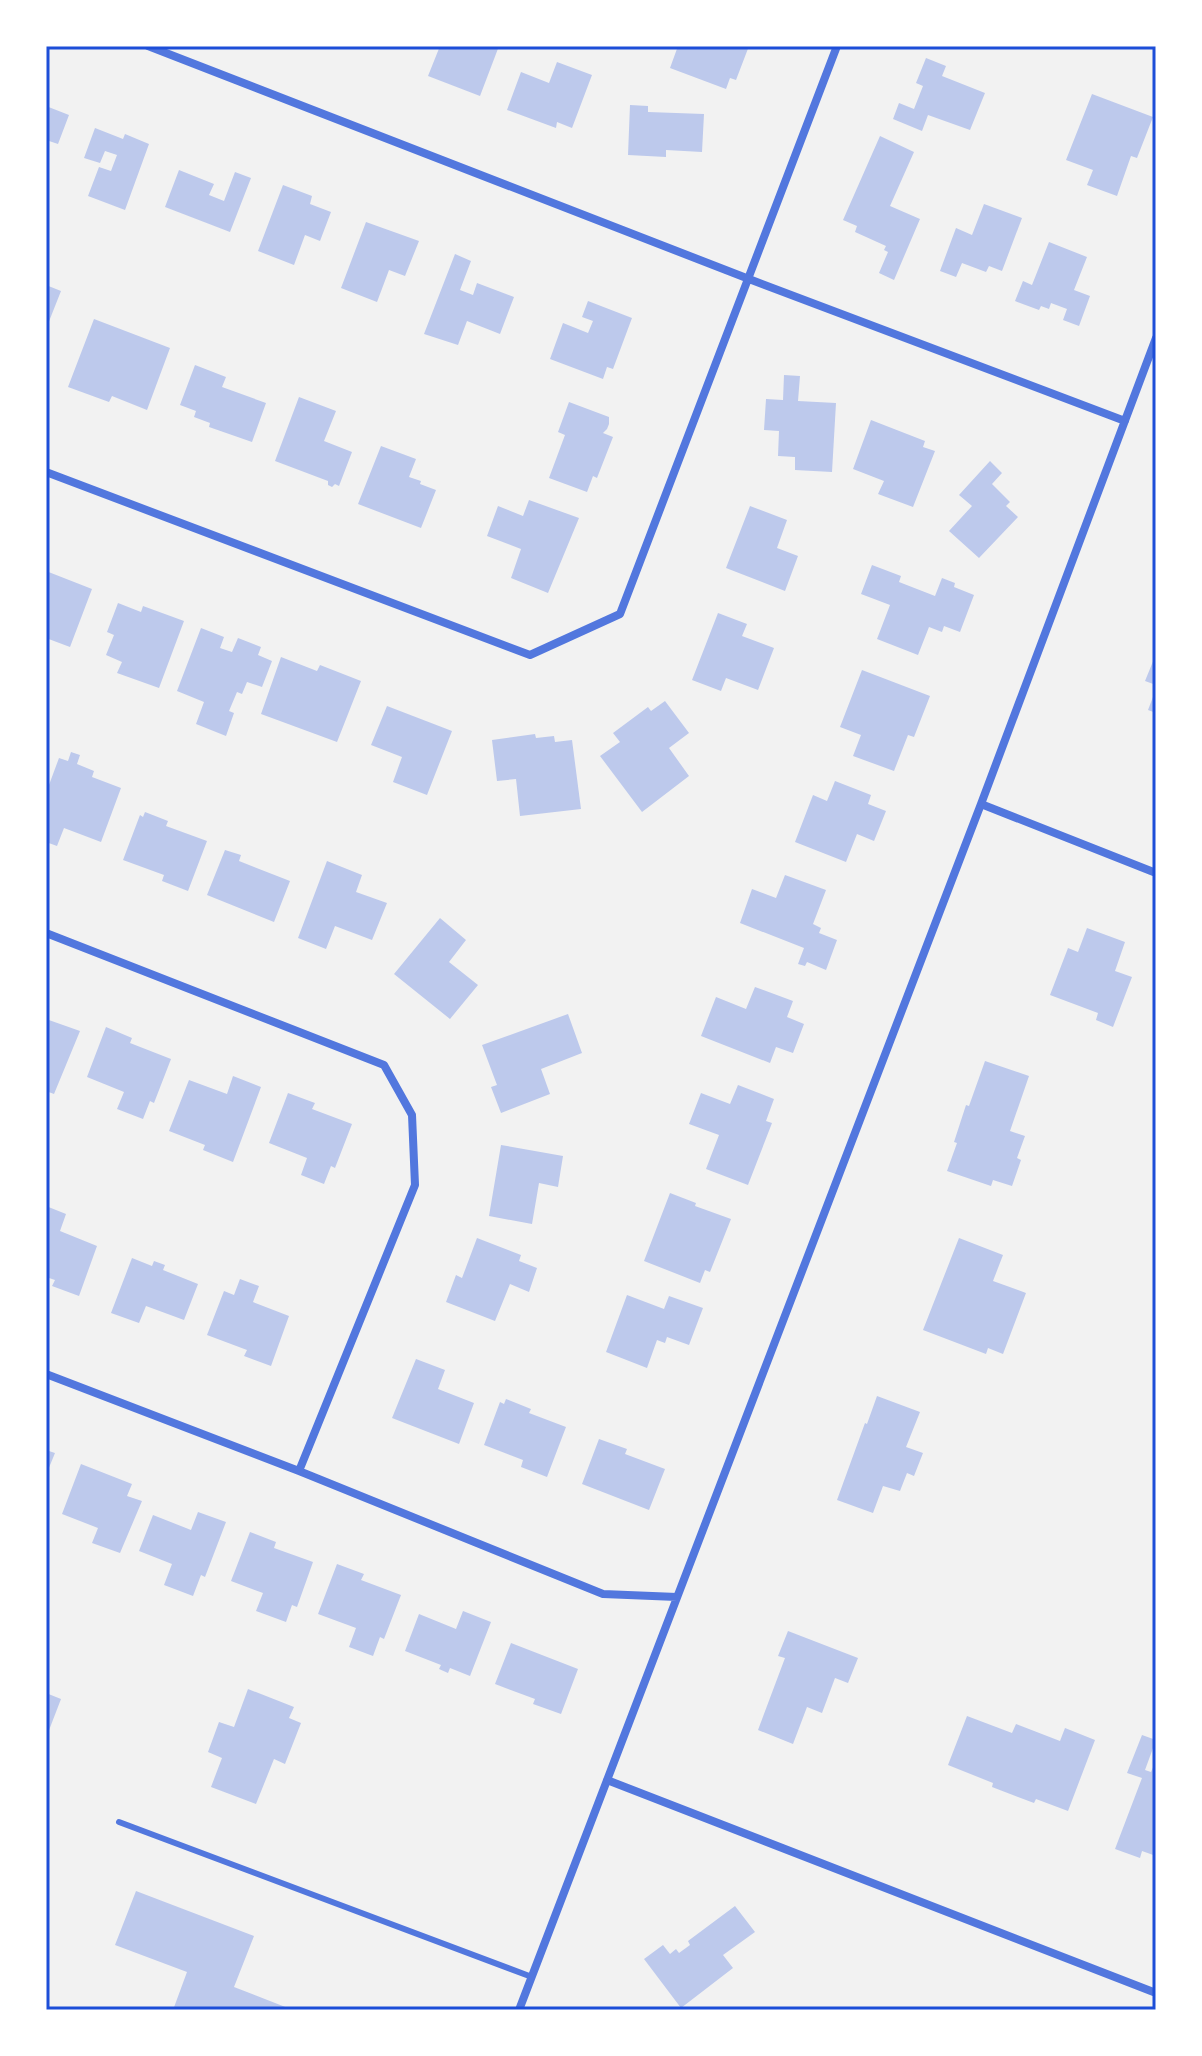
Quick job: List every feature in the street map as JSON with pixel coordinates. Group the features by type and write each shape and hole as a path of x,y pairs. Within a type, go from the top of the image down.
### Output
{"street":[{"path":"148,46 1125,421"},
{"path":"46,472 530,655 620,614 837,46"},
{"path":"519,2010 1156,338"},
{"path":"981,804 1156,873"},
{"path":"46,933 384,1065 412,1115 415,1185 299,1471"},
{"path":"46,1374 299,1471 603,1594 677,1597"},
{"path":"607,1780 1156,1993"}],"lane":[{"path":"119,1822 532,1977"}],"building":[{"path":"440,46 499,46 480,96 428,76"},
{"path":"678,46 749,46 736,80 730,78 726,89 670,68"},
{"path":"926,58 946,66 942,76 985,93 970,130 928,115 922,131 893,119 899,103 914,109 923,86 916,83"},
{"path":"557,62 592,75 572,128 557,122 556,128 507,110 521,72 549,83"},
{"path":"1092,94 1153,117 1137,158 1131,156 1117,196 1087,185 1093,170 1066,160"},
{"path":"630,105 648,106 648,112 704,114 702,152 666,150 666,157 628,155"},
{"path":"46,106 69,115 58,144 46,140"},
{"path":"95,128 123,139 125,134 149,144 125,210 88,196 99,167 111,171 117,155 105,151 100,163 84,158"},
{"path":"880,136 914,152 890,206 920,219 894,280 879,273 888,252 884,250 886,246 855,232 857,226 843,220"},
{"path":"179,170 214,184 209,195 224,201 235,172 251,178 230,232 165,207"},
{"path":"283,185 312,196 310,204 331,212 320,241 305,235 294,265 258,251"},
{"path":"984,204 1022,218 1002,271 989,266 986,272 962,263 956,277 940,271 956,228 972,235"},
{"path":"366,222 419,241 405,276 389,270 377,302 341,288"},
{"path":"1049,242 1087,257 1074,290 1090,296 1079,326 1063,320 1067,309 1051,303 1049,309 1041,306 1039,310 1015,301 1023,281 1032,285"},
{"path":"455,254 471,261 460,290 473,295 477,283 514,297 500,334 467,321 458,345 424,334"},
{"path":"46,285 61,291 46,329"},
{"path":"588,301 632,318 613,369 607,367 603,379 550,359 563,323 588,333 593,321 582,317"},
{"path":"94,319 170,348 147,410 112,396 109,402 68,387"},
{"path":"195,365 226,377 222,387 266,403 252,442 209,427 210,423 194,417 196,411 180,405"},
{"path":"784,375 800,376 798,401 836,403 832,472 795,470 795,457 778,456 779,431 764,430 766,399 783,400"},
{"path":"299,397 336,411 324,441 352,452 339,486 335,484 332,487 328,481 275,461"},
{"path":"569,402 609,417 609,424 603,433 613,437 597,478 593,476 587,492 549,478 565,435 558,432"},
{"path":"871,420 925,441 923,447 935,451 913,507 878,494 884,481 853,469"},
{"path":"381,446 416,459 409,477 436,490 421,528 358,504"},
{"path":"990,461 1002,473 992,484 1010,502 1006,506 1018,517 979,558 949,531 972,506 959,495"},
{"path":"529,500 579,518 548,593 511,578 521,549 487,536 498,506 523,516"},
{"path":"750,506 787,520 777,548 798,556 785,591 726,568"},
{"path":"872,565 901,576 899,582 935,596 942,578 974,595 960,632 944,626 942,632 929,627 918,655 877,639 890,605 861,594"},
{"path":"46,571 92,589 70,647 46,638"},
{"path":"118,603 141,612 143,606 184,621 159,688 117,673 122,662 106,655 114,635 107,632"},
{"path":"718,613 747,624 742,636 774,648 758,690 726,678 721,691 692,680"},
{"path":"201,628 224,637 220,648 232,652 238,638 261,647 258,655 272,661 262,687 247,682 242,694 237,692 229,711 234,713 226,736 196,724 204,702 177,691"},
{"path":"1156,654 1156,685 1145,681"},
{"path":"281,657 317,671 320,665 361,681 337,742 261,714"},
{"path":"862,670 930,696 914,737 908,735 894,771 853,756 861,735 840,727"},
{"path":"1156,689 1156,713 1148,710"},
{"path":"665,701 689,733 669,748 689,776 642,812 600,756 620,742 613,733 648,707 651,711"},
{"path":"387,706 452,731 427,795 393,782 402,757 371,745"},
{"path":"535,734 536,738 554,736 555,742 572,740 581,809 520,816 516,779 497,781 492,740"},
{"path":"71,752 80,755 77,764 94,771 92,777 121,788 101,842 64,828 57,846 46,842 46,793 59,758 68,761"},
{"path":"835,781 871,795 868,804 886,811 874,841 857,834 846,862 795,842 813,795 827,801"},
{"path":"145,812 168,821 166,826 207,841 188,891 162,881 164,875 123,860 140,815 143,817"},
{"path":"225,850 241,855 239,861 290,881 274,922 207,895"},
{"path":"327,861 362,875 356,892 387,903 372,940 335,926 326,949 298,938"},
{"path":"785,875 826,890 813,924 821,928 819,933 837,940 826,970 807,962 805,966 798,964 804,948 740,923 752,889 776,898"},
{"path":"440,918 466,940 449,962 478,985 450,1019 394,974"},
{"path":"1087,928 1125,942 1115,971 1132,977 1113,1027 1096,1020 1098,1013 1050,995 1068,948 1078,952"},
{"path":"755,987 793,1001 787,1017 804,1024 793,1053 776,1047 770,1063 701,1036 716,997 746,1009"},
{"path":"568,1014 582,1053 541,1069 550,1094 501,1113 491,1087 497,1085 482,1045"},
{"path":"46,1019 80,1031 54,1094 46,1091"},
{"path":"106,1027 132,1038 130,1043 171,1059 154,1103 150,1101 143,1119 117,1109 124,1092 87,1077"},
{"path":"985,1061 1029,1076 1010,1131 1025,1136 1012,1186 993,1180 991,1186 947,1171 966,1105 969,1106"},
{"path":"233,1076 261,1087 233,1162 203,1150 205,1145 169,1131 189,1080 227,1094"},
{"path":"738,1085 774,1099 766,1121 772,1123 748,1185 706,1169 719,1135 689,1124 701,1093 730,1104"},
{"path":"288,1093 315,1103 312,1109 352,1124 335,1168 331,1166 324,1184 301,1175 307,1158 269,1143"},
{"path":"501,1145 563,1156 558,1187 539,1183 532,1224 489,1216"},
{"path":"670,1193 731,1219 710,1272 705,1270 700,1283 644,1261"},
{"path":"46,1206 66,1214 60,1231 97,1246 79,1296 52,1286 55,1280 46,1277"},
{"path":"477,1238 521,1255 519,1261 537,1268 529,1292 510,1284 495,1321 446,1302 456,1275 462,1278"},
{"path":"959,1238 1003,1255 993,1281 1026,1293 1003,1354 988,1348 986,1354 923,1330"},
{"path":"132,1258 152,1266 154,1261 165,1265 163,1270 198,1284 184,1320 146,1306 139,1323 111,1313"},
{"path":"240,1279 259,1286 253,1302 289,1316 271,1366 244,1356 247,1350 207,1335 224,1291 234,1295"},
{"path":"627,1295 664,1309 669,1296 703,1308 689,1345 667,1337 665,1343 657,1340 647,1368 606,1352"},
{"path":"416,1359 445,1370 438,1389 474,1403 459,1444 392,1418"},
{"path":"877,1396 920,1412 906,1447 923,1453 914,1476 907,1473 900,1491 883,1486 873,1513 837,1500"},
{"path":"506,1399 531,1409 529,1413 566,1427 547,1477 521,1467 523,1460 484,1445 500,1402 504,1404"},
{"path":"599,1439 627,1449 625,1454 665,1469 649,1510 582,1484"},
{"path":"46,1450 55,1453 46,1475"},
{"path":"81,1464 132,1484 127,1496 142,1501 120,1553 92,1543 98,1528 62,1514"},
{"path":"198,1512 226,1522 205,1577 201,1575 193,1596 164,1585 172,1564 139,1551 153,1515 191,1530"},
{"path":"250,1532 276,1542 274,1548 313,1562 297,1607 292,1605 286,1622 256,1611 263,1593 231,1581"},
{"path":"337,1564 364,1574 361,1580 401,1595 384,1639 380,1637 373,1656 349,1647 356,1628 318,1614"},
{"path":"463,1611 491,1622 470,1676 450,1668 448,1673 439,1669 441,1665 405,1651 419,1614 456,1629"},
{"path":"788,1631 858,1658 848,1683 835,1678 822,1713 807,1707 793,1744 758,1730 785,1658 778,1656"},
{"path":"511,1643 578,1669 561,1714 533,1704 535,1699 495,1684"},
{"path":"248,1689 294,1707 289,1718 301,1723 285,1764 274,1759 256,1804 211,1787 222,1758 208,1752 219,1722 234,1727"},
{"path":"46,1693 61,1699 46,1738"},
{"path":"967,1716 1012,1733 1016,1724 1060,1741 1065,1728 1095,1740 1068,1811 1036,1799 1034,1803 992,1787 993,1783 948,1765"},
{"path":"1142,1735 1156,1740 1145,1770 1151,1772 1156,1760 1156,1856 1142,1851 1140,1858 1115,1849 1142,1778 1127,1773"},
{"path":"136,1891 254,1936 234,1987 293,2010 173,2010 187,1972 115,1945"},
{"path":"735,1906 755,1932 723,1955 733,1968 681,2008 644,1959 663,1945 670,1954 676,1949 679,1953 690,1945 688,1941"}]}
